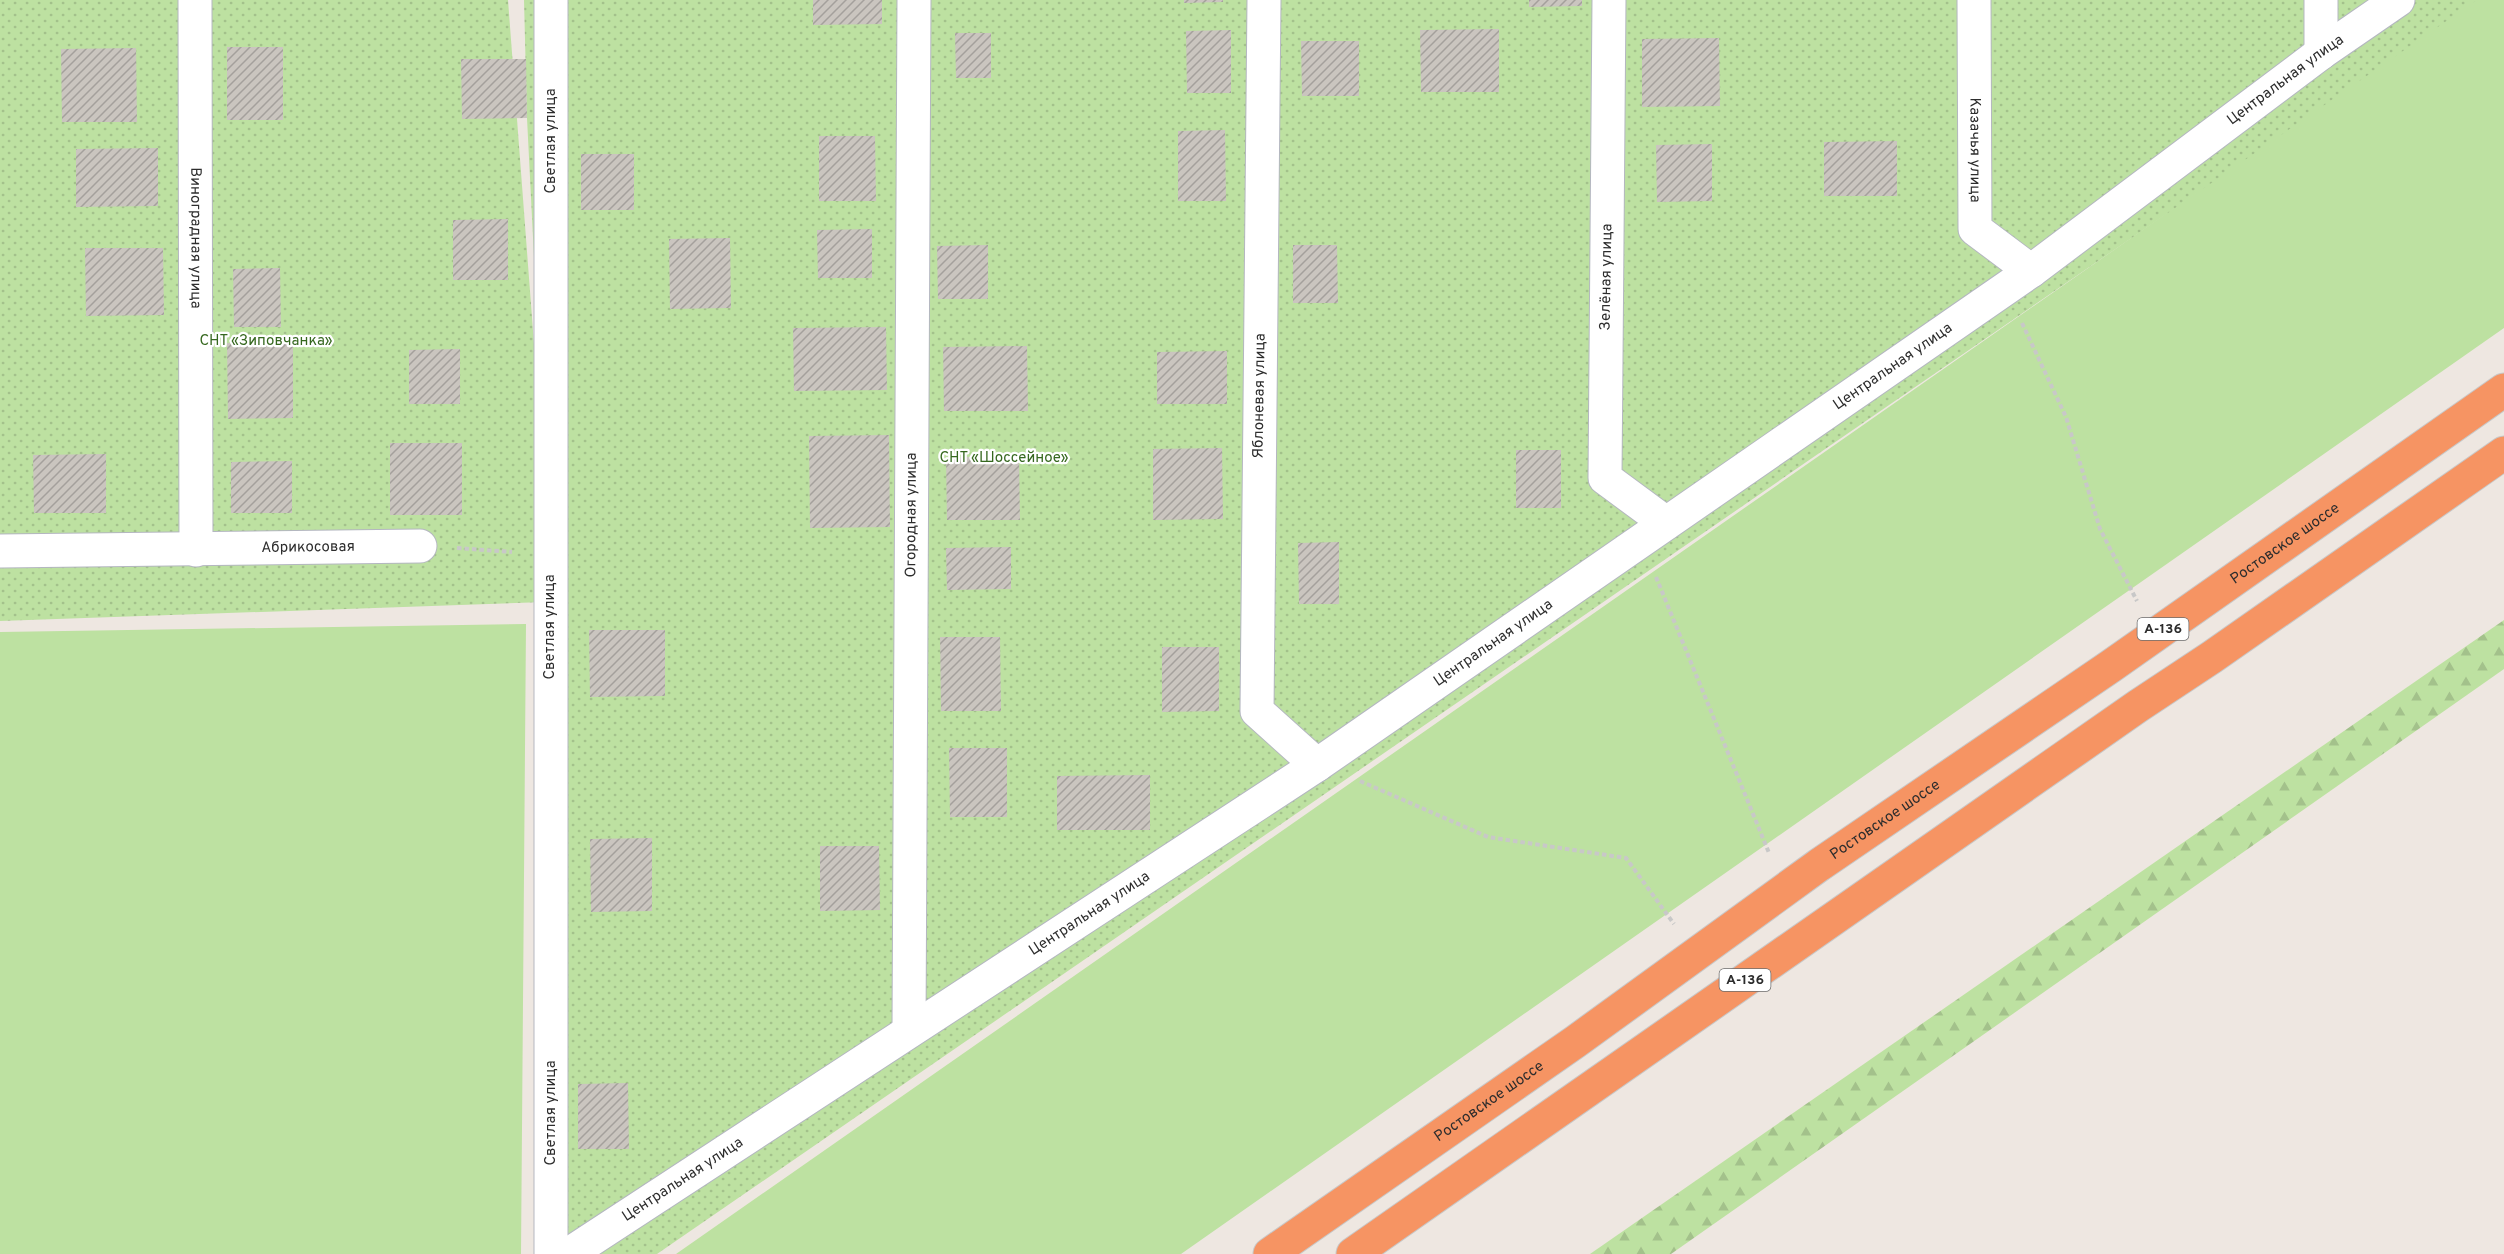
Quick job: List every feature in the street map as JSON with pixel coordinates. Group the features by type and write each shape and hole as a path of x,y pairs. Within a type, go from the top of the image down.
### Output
{"highway":[{"name":"Ростовское шоссе","path":"1270,1254 1575,1042 1828,859 2111,666 2504,390"},
{"name":"А-136","path":"1353,1254 2504,453"}],"street":[{"name":"Виноградная улица","path":"195,0 196,550"},
{"name":"Светлая улица","path":"551,0 551,1254"},
{"name":"Огородная улица","path":"909,1031 914,0"},
{"name":"Яблоневая улица","path":"1264,0 1257,711 1317,765"},
{"name":"Зелёная улица","path":"1609,0 1605,478 1654,532"},
{"name":"Казачья улица","path":"1974,0 1975,229 2018,280"},
{"path":"2321,0 2321,53"},
{"name":"Центральная улица","path":"569,1254 1317,765 2018,280 2321,53 2398,0"},
{"name":"Абрикосовая","path":"0,550 196,550 420,546"}],"path":[{"path":"2018,280 2066,417 2100,529 2141,609"},
{"path":"1654,532 1773,862"},
{"path":"420,546 550,554"},
{"path":"1317,765 1407,800 1488,837 1626,858 1677,928"}],"green space":[{"name":"СНТ «Шоссейное»","path":"0,0 508,0 547,516 527,118 524,0 2477,0 657,1254 551,1254 545,602 0,621"},
{"path":"2472,0 2504,0 2504,328 1181,1254 676,1254"},
{"path":"2504,620 2504,669 1671,1254 1590,1254"},
{"path":"526,624 521,1254 0,1254 0,632"}],"building":[{"path":"813,0 882,0 882,24 813,25"},
{"path":"1184,0 1223,0 1223,2 1184,3"},
{"path":"1529,0 1582,0 1582,6 1529,7"},
{"path":"1499,29 1499,92 1421,92 1420,30"},
{"path":"1231,30 1231,93 1187,93 1186,31"},
{"path":"955,33 991,33 991,78 956,78"},
{"path":"1719,38 1720,106 1642,107 1642,39"},
{"path":"1301,41 1359,41 1359,96 1302,96"},
{"path":"227,47 283,47 283,120 227,120"},
{"path":"136,48 137,122 62,122 61,49"},
{"path":"461,59 526,59 527,118 462,119"},
{"path":"1225,130 1226,201 1178,201 1178,131"},
{"path":"819,136 875,136 876,201 819,201"},
{"path":"1897,141 1897,196 1824,196 1824,142"},
{"path":"1712,144 1712,201 1657,202 1656,145"},
{"path":"158,148 158,206 76,207 76,149"},
{"path":"581,154 634,154 634,210 581,210"},
{"path":"508,219 508,280 453,280 453,220"},
{"path":"872,229 872,278 818,278 817,230"},
{"path":"730,238 731,308 670,309 669,239"},
{"path":"988,245 988,299 938,299 937,246"},
{"path":"1293,245 1337,245 1338,303 1293,303"},
{"path":"85,248 163,248 164,315 86,316"},
{"path":"280,268 281,327 234,327 233,269"},
{"path":"886,327 887,390 794,391 793,328"},
{"path":"227,343 293,343 293,418 228,419"},
{"path":"1027,346 1028,411 944,411 943,347"},
{"path":"460,349 460,404 409,404 409,350"},
{"path":"1227,351 1227,404 1157,404 1157,352"},
{"path":"889,435 890,527 810,528 809,436"},
{"path":"390,443 462,443 462,515 390,515"},
{"path":"1222,448 1223,519 1153,520 1153,449"},
{"path":"1516,450 1561,450 1561,508 1516,508"},
{"path":"106,454 106,513 34,513 33,455"},
{"path":"946,457 1019,457 1020,520 947,520"},
{"path":"292,461 292,513 231,513 231,462"},
{"path":"1339,542 1339,604 1299,604 1298,543"},
{"path":"1011,547 1011,589 947,590 946,548"},
{"path":"589,630 665,630 665,696 590,697"},
{"path":"940,637 1000,637 1001,711 941,711"},
{"path":"1162,647 1219,647 1219,711 1162,712"},
{"path":"949,748 1007,748 1007,817 950,817"},
{"path":"1150,775 1150,830 1057,830 1057,776"},
{"path":"652,838 652,911 591,912 590,839"},
{"path":"820,846 879,846 880,910 820,911"},
{"path":"628,1083 629,1149 578,1149 578,1084"}],"park label":[{"name":"СНТ «Зиповчанка»","path":"266,341"}]}
